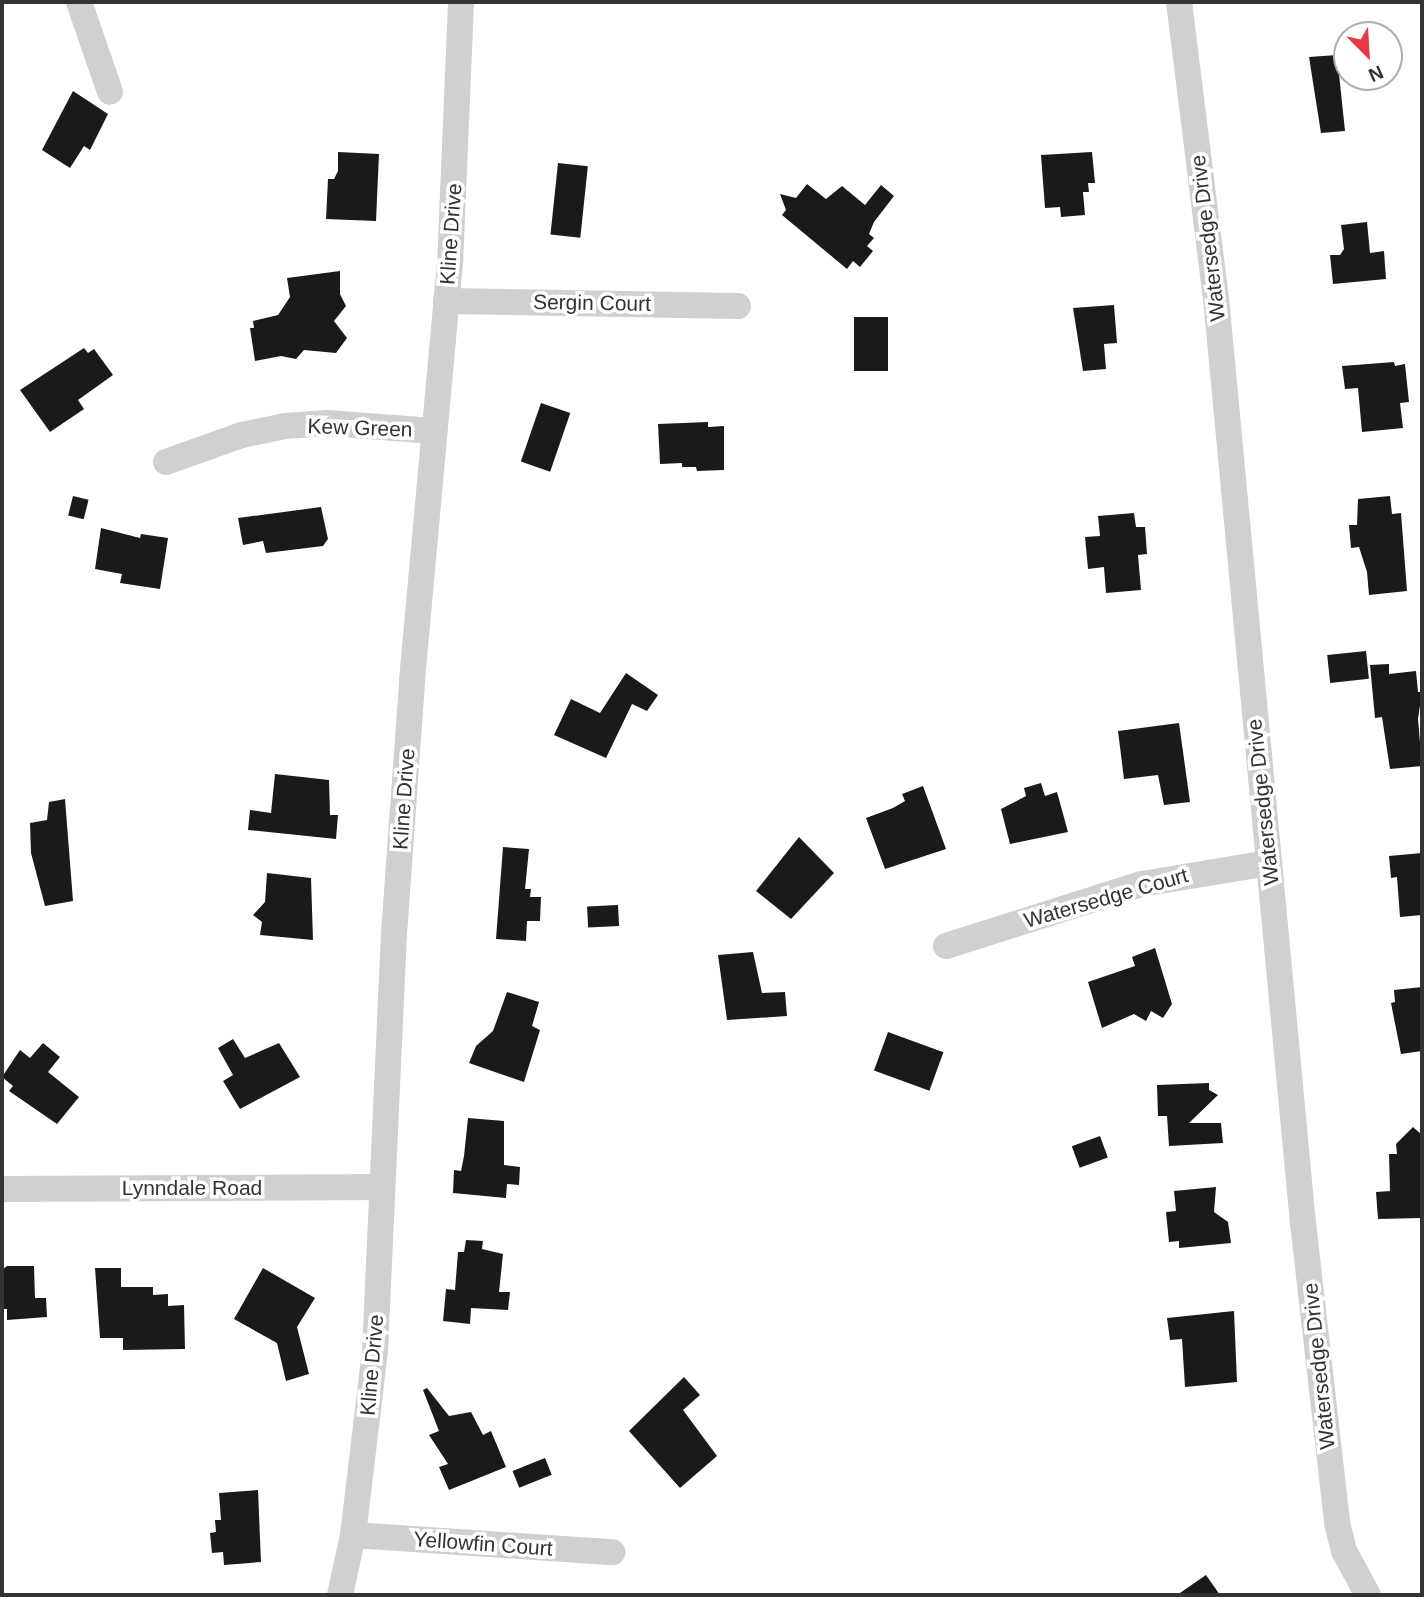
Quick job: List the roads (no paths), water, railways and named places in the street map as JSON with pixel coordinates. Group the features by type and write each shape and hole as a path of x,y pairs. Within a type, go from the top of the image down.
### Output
{"street":[{"path":"79,2 110,92"},
{"name":"Kline Drive","path":"340,1595 354,1535 375,1351 394,934 455,201 461,2"},
{"name":"Watersedge Drive","path":"1179,2 1216,298 1269,863 1337,1523 1344,1551 1368,1595"},
{"name":"Sergin Court","path":"446,301 738,306"},
{"name":"Kew Green","path":"166,462 242,435 285,426 328,423 434,431"},
{"name":"Watersedge Court","path":"946,946 1142,884 1269,863"},
{"name":"Lynndale Road","path":"2,1189 382,1187"},
{"name":"Yellowfin Court","path":"354,1535 612,1552"}]}
